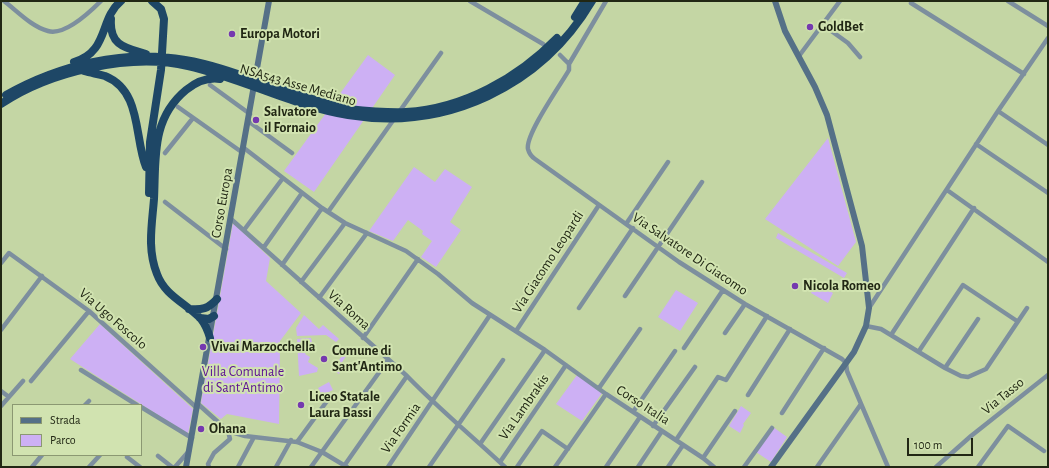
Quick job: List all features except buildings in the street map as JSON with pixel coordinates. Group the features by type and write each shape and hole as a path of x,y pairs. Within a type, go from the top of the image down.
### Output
{"highway":[{"path":"49,74 57,68 78,61 92,53 99,44 113,10 122,1"},
{"path":"151,228 149,176 150,142 161,70 164,25 161,9 152,1"},
{"path":"515,78 560,36 585,1"},
{"path":"515,78 549,54 564,38 592,1"},
{"path":"113,10 111,20 112,33 116,40 123,47 154,56"},
{"name":"NSA543 Asse Mediano","path":"112,62 154,56 205,64 302,96 348,109 372,112 406,112 429,109 457,101 515,78"},
{"name":"NSA543 Asse Mediano","path":"112,62 145,61 188,66 346,115 396,119 426,116 464,106 497,92 515,78"},
{"path":"1,98 49,74 74,66 112,62"},
{"path":"1,104 38,84 112,62"},
{"path":"81,70 110,79 119,84 126,93 133,108 144,162 149,176"},
{"path":"214,316 209,319 188,309 171,296 157,276 150,250 156,144 159,128 164,116 180,95 195,84 212,78 238,82"},
{"path":"201,314 217,299"},
{"path":"201,314 210,338"}],"street":[{"path":"4,1 38,27 50,32 71,26 101,1"},
{"name":"Corso Europa","path":"186,467 269,1"},
{"path":"470,1 542,44"},
{"name":"Via Salvatore Di Giacomo","path":"606,1 569,64 569,70 530,135 528,149 535,160 723,290 824,348 846,363"},
{"path":"771,467 858,346 866,326 868,308 862,246 827,115 799,56 785,31 775,1"},
{"path":"799,56 840,1"},
{"path":"1008,1 1048,26"},
{"path":"911,3 1024,74"},
{"path":"822,24 848,43 860,57"},
{"path":"868,308 1048,38"},
{"path":"328,212 441,53"},
{"path":"560,55 569,64"},
{"path":"210,85 250,114"},
{"path":"178,107 283,178 322,208 345,223 406,251 418,259 463,297 545,350 599,388"},
{"path":"998,111 1048,145"},
{"path":"165,153 193,118"},
{"path":"248,121 292,153"},
{"path":"976,144 1048,193"},
{"path":"626,224 668,162"},
{"path":"244,230 283,178"},
{"path":"626,296 702,182"},
{"path":"947,190 1048,262"},
{"path":"264,247 302,193"},
{"path":"165,202 226,249"},
{"name":"Via Giacomo Leopardi","path":"516,331 599,205"},
{"path":"282,265 322,208"},
{"path":"891,336 974,208"},
{"name":"Via Roma","path":"231,219 407,376 433,402 505,467"},
{"path":"301,282 345,223"},
{"path":"578,308 633,228"},
{"path":"319,298 367,233"},
{"name":"Via Ugo Foscolo","path":"1,263 8,254 42,276 89,311 198,406 228,430"},
{"path":"363,338 418,259"},
{"path":"1,330 42,276"},
{"path":"919,351 963,285 1017,321"},
{"path":"684,348 723,290"},
{"path":"725,333 745,304"},
{"path":"866,326 881,329 945,368 961,376 968,377 980,373 986,369 1027,308"},
{"path":"31,381 89,311"},
{"name":"Via Formia","path":"388,467 490,315"},
{"path":"676,440 718,377 726,380 767,316"},
{"path":"945,368 978,319"},
{"name":"Corso Italia","path":"640,329 599,388 714,467"},
{"path":"748,395 790,329"},
{"path":"782,413 824,348"},
{"path":"480,444 545,350"},
{"path":"633,412 675,351"},
{"path":"311,467 388,360"},
{"path":"429,467 503,360"},
{"path":"846,363 861,404 888,467"},
{"name":"Via Lambrakis","path":"500,462 566,365"},
{"path":"653,426 695,367"},
{"path":"80,370 135,404"},
{"name":"Via Tasso","path":"936,467 988,422 1048,375"},
{"path":"228,430 245,436 291,440 322,452 345,466 407,376"},
{"path":"1,406 23,381"},
{"path":"1,391 9,397"},
{"path":"555,467 606,394"},
{"path":"297,442 330,397"},
{"path":"817,467 861,404"},
{"path":"142,408 192,438"},
{"path":"703,458 735,411"},
{"path":"606,467 640,417"},
{"path":"978,467 1008,426 1044,451"},
{"path":"744,467 772,428"},
{"path":"209,467 208,464 214,453 230,439 228,430"},
{"path":"517,467 542,431 568,449"},
{"path":"638,467 662,431"},
{"path":"238,467 254,437"},
{"path":"276,467 291,440"},
{"path":"668,467 683,445"},
{"path":"175,467 189,451"},
{"path":"32,467 41,456"},
{"path":"89,467 99,456"},
{"path":"158,456 172,467"},
{"path":"127,457 140,467"}],"green space":[{"path":"368,55 395,75 314,192 284,171"},
{"path":"828,138 856,242 838,266 765,219"},
{"path":"414,167 435,182 445,169 472,187 450,222 461,230 436,267 421,257 432,241 422,234 423,231 408,220 393,241 369,231"},
{"name":"Villa Comunale di Sant'Antimo","path":"233,223 270,258 266,281 301,313 280,341 279,424 227,414 221,419 201,403"},
{"path":"778,233 847,273 844,278 776,238"},
{"path":"816,284 833,293 828,303 811,293"},
{"path":"676,290 698,303 680,331 658,317"},
{"path":"304,315 319,329 323,325 339,339 336,342 326,335 297,336 296,328"},
{"path":"100,324 193,409 188,434 142,404 70,359"},
{"path":"311,338 313,348 310,346 305,354 310,357 308,362 318,368 317,372 299,376 297,339"},
{"path":"344,353 347,355 340,365 343,368 339,374 332,370"},
{"path":"577,375 602,393 582,421 556,404"},
{"path":"329,382 333,390 322,395 318,388"},
{"path":"741,406 751,413 743,424 744,425 740,433 729,426"},
{"path":"773,427 787,437 771,462 756,452"}],"place":[{"name":"GoldBet","path":"810,27"},
{"name":"Europa Motori","path":"232,34"},
{"name":"Salvatore il Fornaio","path":"256,120"},
{"name":"Nicola Romeo","path":"795,286"},
{"name":"Vivai Marzocchella","path":"203,347"},
{"name":"Comune di Sant'Antimo","path":"324,359"},
{"name":"Liceo Statale Laura Bassi","path":"301,405"},
{"name":"Ohana","path":"201,429"}]}
